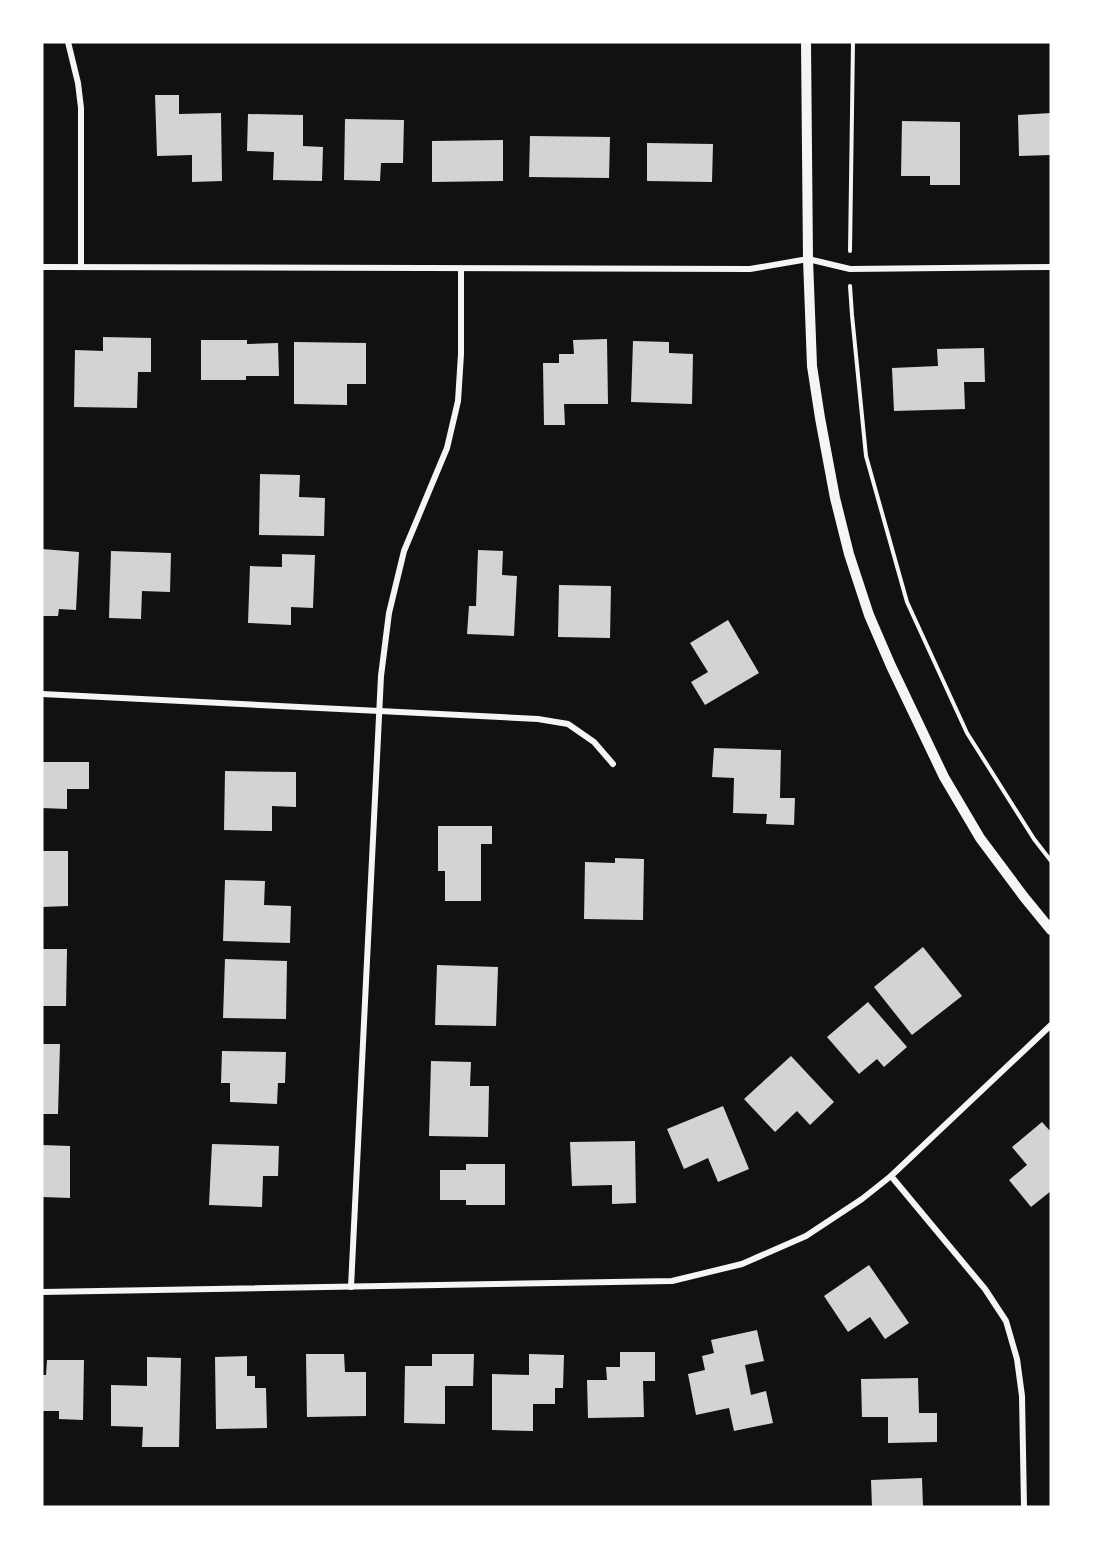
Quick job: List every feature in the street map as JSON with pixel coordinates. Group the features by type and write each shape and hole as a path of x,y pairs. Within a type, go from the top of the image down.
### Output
{"street":[{"path":"68,42 78,83 81,108 81,267"},
{"path":"806,42 808,259 812,366 835,498 846,543 869,615 944,777 980,838 1051,930"},
{"path":"42,267 750,269 808,259 849,269 1051,267"},
{"path":"351,1287 381,676 389,614 402,562 420,511 447,448 458,401 461,354 461,269"},
{"path":"42,694 538,719 568,724 594,742 613,764"},
{"path":"42,1292 672,1281 742,1264 806,1236 862,1199 891,1176 1051,1024"},
{"path":"891,1176 985,1289 1006,1321 1017,1359 1022,1396 1024,1507"}],"path":[{"path":"853,42 849,269 866,456 907,602 967,733 1034,839 1051,861"}],"building":[{"path":"155,95 179,95 179,114 221,113 222,181 192,182 192,155 157,156"},
{"path":"1051,113 1051,155 1019,156 1018,115"},
{"path":"248,114 303,115 303,146 323,147 322,181 273,180 274,152 247,151"},
{"path":"345,119 404,120 403,163 381,163 380,181 344,180"},
{"path":"902,121 960,122 960,185 930,185 930,176 901,176"},
{"path":"530,136 610,137 609,178 529,177"},
{"path":"503,140 503,181 432,182 432,141"},
{"path":"647,143 713,144 712,182 647,181"},
{"path":"103,337 151,338 151,372 138,372 137,408 74,407 75,350 103,351"},
{"path":"607,339 608,404 564,404 565,425 544,425 543,363 559,363 559,354 574,354 573,340"},
{"path":"201,340 247,340 247,344 278,343 279,376 246,376 246,380 201,380"},
{"path":"633,341 669,342 669,353 693,354 692,404 631,402"},
{"path":"294,342 366,343 366,384 347,384 347,405 294,404"},
{"path":"984,348 985,382 964,382 965,409 894,411 892,368 938,366 937,349"},
{"path":"260,474 300,475 299,497 325,498 324,536 259,535"},
{"path":"42,549 79,552 76,610 59,609 58,616 42,616"},
{"path":"478,550 503,551 502,575 517,576 514,636 467,634 469,606 476,606"},
{"path":"111,551 171,553 170,592 142,591 141,619 109,618"},
{"path":"282,554 315,555 313,608 291,607 291,625 248,623 250,566 282,567"},
{"path":"559,585 611,586 610,638 558,637"},
{"path":"728,620 759,673 705,705 691,682 708,672 690,643"},
{"path":"714,748 781,750 780,798 795,798 794,825 766,824 767,814 733,813 734,778 712,777"},
{"path":"42,762 89,762 89,789 67,789 67,809 42,808"},
{"path":"225,771 296,772 296,807 272,806 272,831 224,830"},
{"path":"438,826 492,826 492,844 481,844 481,901 445,901 445,871 438,871"},
{"path":"42,851 68,851 68,906 42,907"},
{"path":"615,858 644,859 643,920 584,919 585,862 615,863"},
{"path":"225,880 265,881 264,905 291,906 290,943 223,941"},
{"path":"923,947 962,996 912,1035 874,987"},
{"path":"42,949 67,949 66,1006 42,1006"},
{"path":"225,959 287,961 286,1019 223,1018"},
{"path":"437,965 498,967 496,1026 435,1025"},
{"path":"868,1002 907,1047 884,1067 877,1059 859,1074 827,1037"},
{"path":"42,1044 60,1044 58,1114 42,1114"},
{"path":"222,1051 286,1052 285,1083 278,1083 277,1104 230,1102 230,1083 221,1083"},
{"path":"791,1056 834,1102 810,1125 797,1111 775,1132 744,1099"},
{"path":"431,1061 471,1062 470,1086 489,1086 488,1137 429,1136"},
{"path":"723,1106 749,1169 718,1182 708,1158 684,1169 667,1129"},
{"path":"1042,1122 1051,1132 1051,1191 1031,1207 1009,1180 1027,1165 1012,1147"},
{"path":"635,1141 636,1203 612,1204 612,1185 572,1186 570,1142"},
{"path":"212,1144 279,1146 278,1176 263,1176 262,1207 209,1205"},
{"path":"42,1145 70,1146 70,1198 42,1197"},
{"path":"466,1164 505,1164 505,1205 466,1205 466,1200 440,1200 440,1170 466,1170"},
{"path":"869,1265 909,1323 885,1339 870,1317 848,1332 824,1296"},
{"path":"757,1330 764,1361 745,1365 751,1395 766,1391 773,1423 734,1431 729,1408 696,1415 688,1374 705,1370 702,1356 714,1353 711,1340"},
{"path":"620,1352 655,1352 655,1381 643,1381 644,1417 588,1418 587,1380 607,1380 606,1367 620,1367"},
{"path":"306,1354 344,1354 345,1372 366,1372 366,1416 307,1417"},
{"path":"432,1354 474,1354 473,1386 445,1386 445,1424 404,1423 405,1366 432,1366"},
{"path":"529,1354 564,1355 563,1388 555,1388 555,1404 533,1404 533,1431 492,1430 492,1374 529,1375"},
{"path":"247,1356 247,1376 255,1376 255,1388 266,1388 267,1428 216,1429 215,1357"},
{"path":"147,1357 181,1358 179,1447 142,1447 143,1427 111,1426 111,1385 147,1386"},
{"path":"47,1360 84,1360 83,1420 59,1419 59,1411 42,1411 42,1375 46,1375"},
{"path":"918,1378 919,1413 937,1413 937,1442 888,1443 888,1417 862,1417 861,1379"},
{"path":"922,1478 923,1507 872,1507 871,1480"}]}
